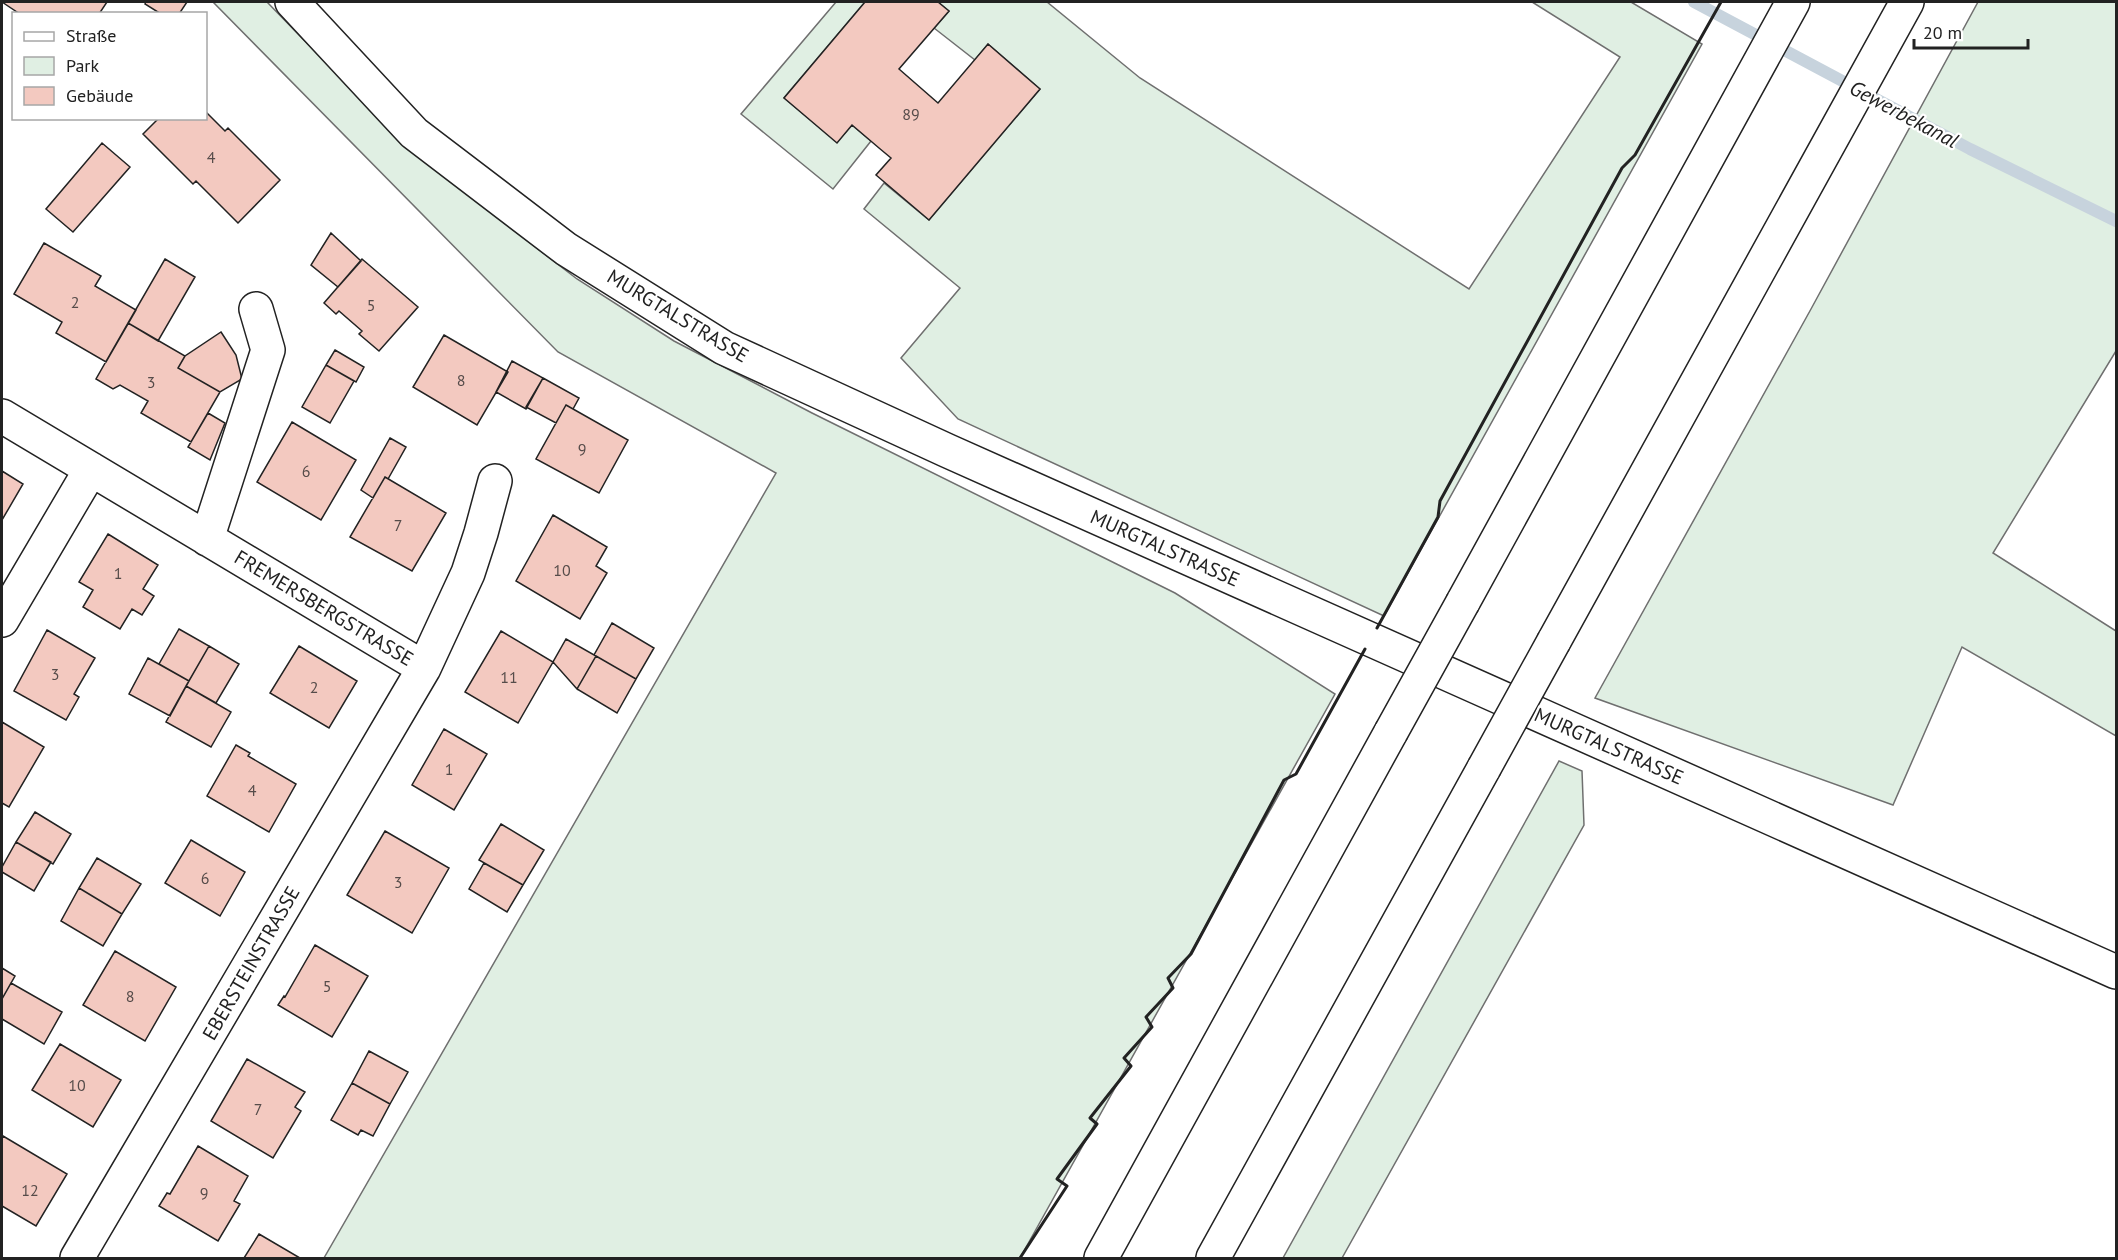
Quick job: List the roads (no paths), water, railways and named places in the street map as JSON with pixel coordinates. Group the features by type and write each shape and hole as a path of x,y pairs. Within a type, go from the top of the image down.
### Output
{"main road":[{"name":"MURGTALSTRASSE","path":"292,2 414,133 566,249 724,348 948,451 2116,972"},
{"path":"1101,1258 1793,2"},
{"path":"1213,1258 1907,2"},
{"path":"207,539 268,350 256,309"},
{"name":"FREMERSBERGSTRASSE","path":"2,416 424,668 468,573 495,481"},
{"path":"2,620 91,469"},
{"name":"EBERSTEINSTRASSE","path":"78,1258 424,668"}],"waterway":[{"name":"Gewerbekanal","path":"1694,2 1970,149 2116,221"}]}
